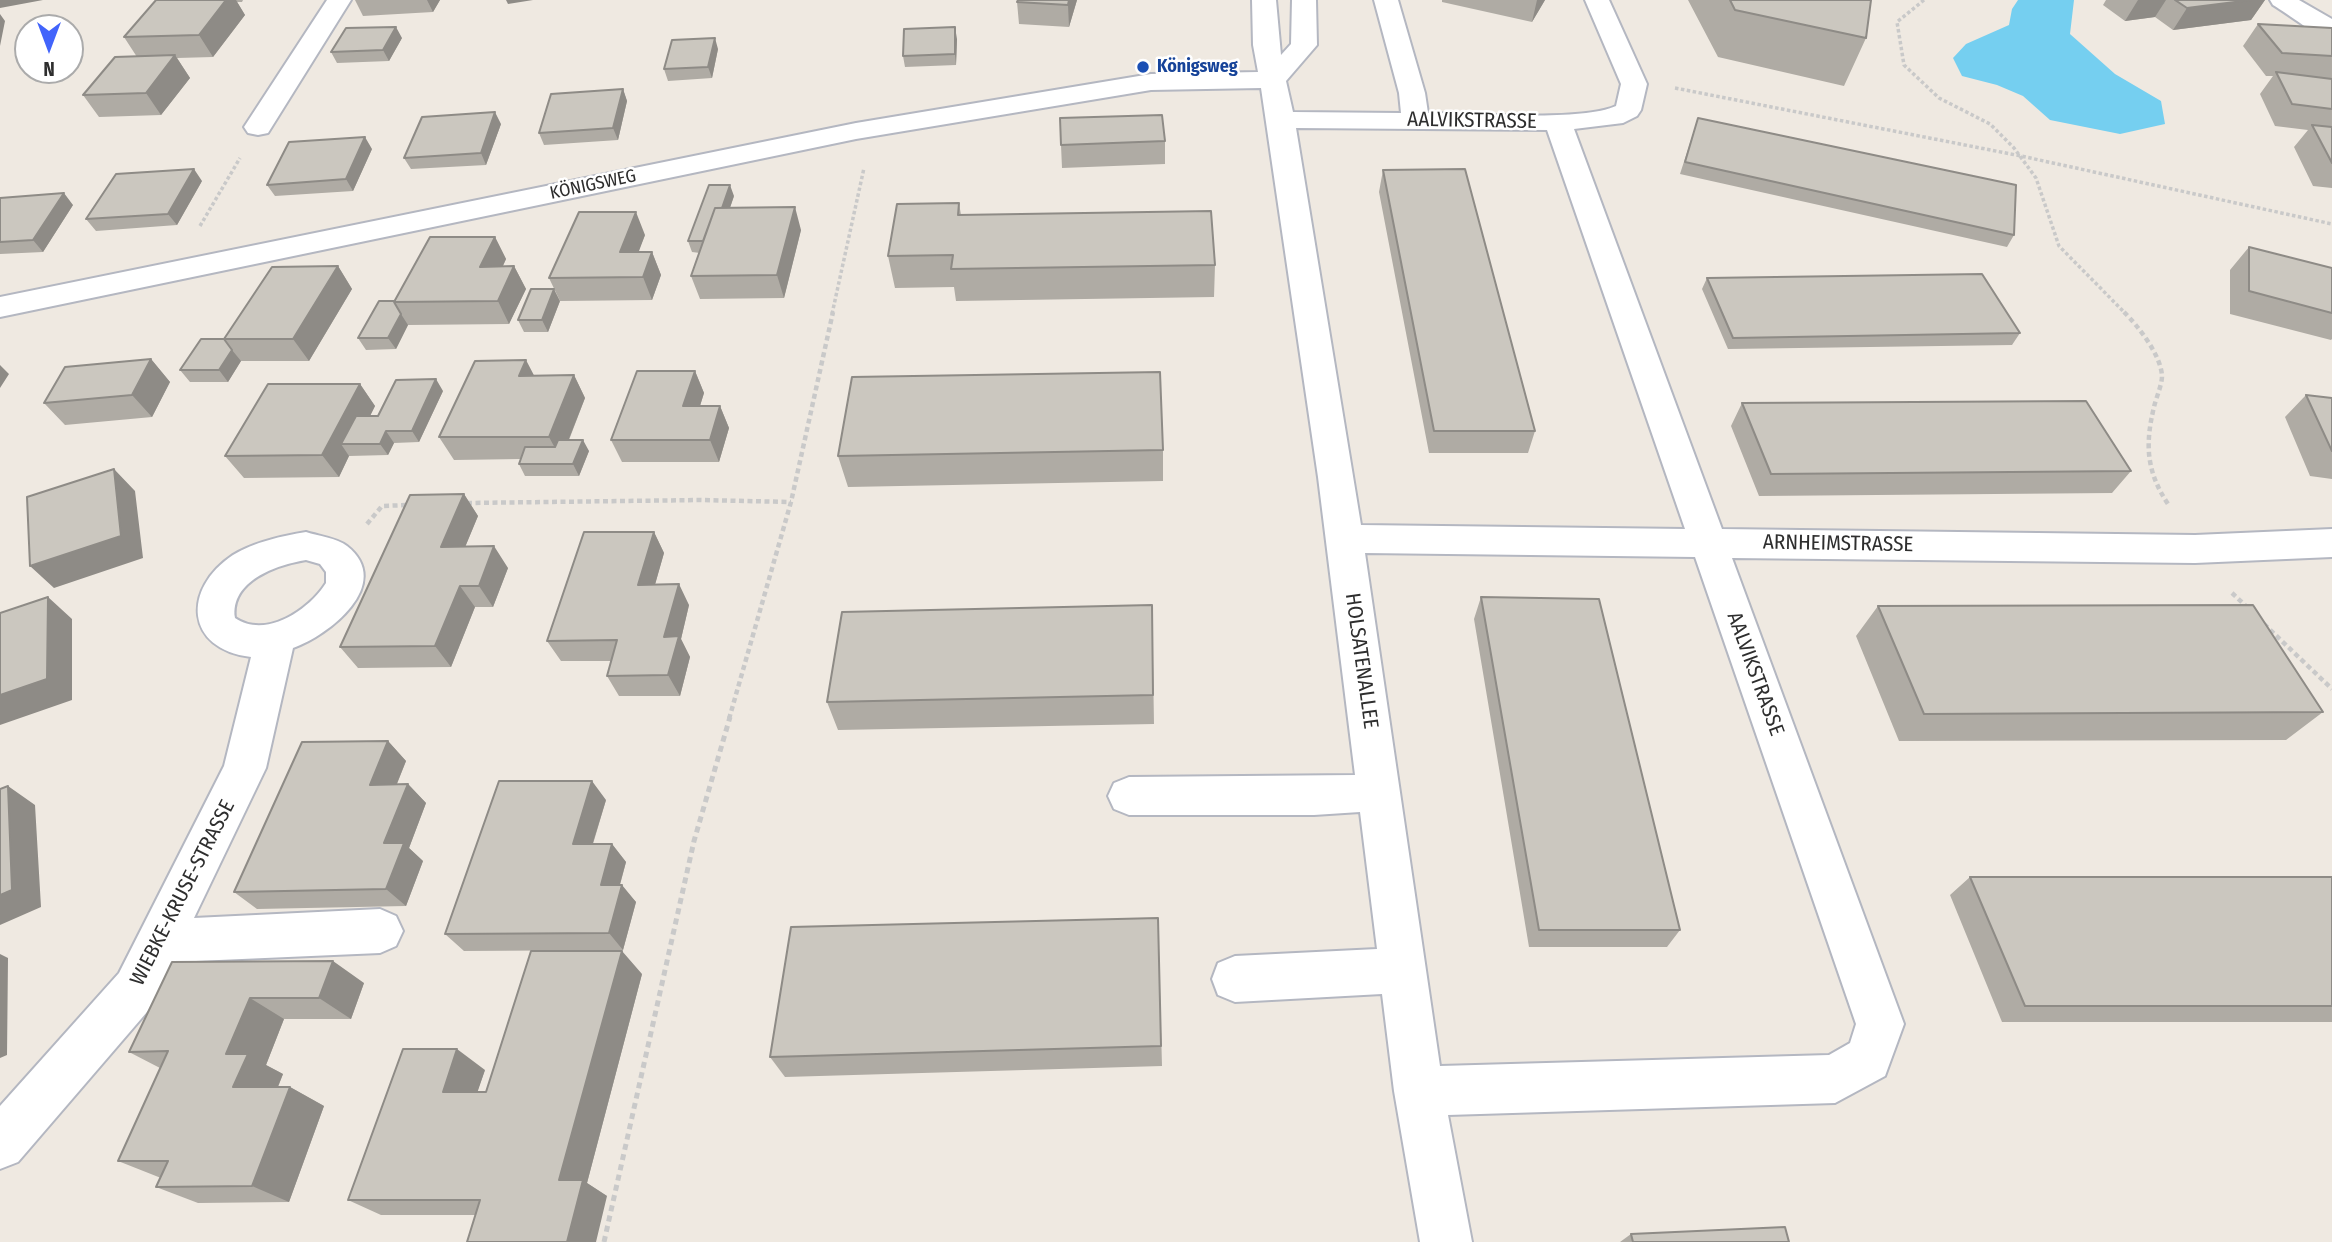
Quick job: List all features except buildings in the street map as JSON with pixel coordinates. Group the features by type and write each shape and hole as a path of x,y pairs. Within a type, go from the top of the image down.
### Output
{"street":[{"path":"258,127 339,0"},
{"name":"HOLSATENALLEE","path":"1264,0 1266,45 1281,120 1345,539 1419,1091 1446,1242"},
{"path":"1273,80 1304,45 1304,0"},
{"path":"1386,0 1412,93 1416,121"},
{"path":"1558,122 1613,117 1628,110 1634,84 1597,0"},
{"path":"2282,0 2324,25 2332,33"},
{"name":"KÖNIGSWEG","path":"0,307 856,131 1150,82 1203,79 1273,80"},
{"name":"AALVIKSTRASSE","path":"1281,120 1558,122 1880,1024 1868,1059 1835,1079 1419,1091"},
{"name":"ARNHEIMSTRASSE","path":"1345,539 2195,549 2332,543"},
{"path":"306,546 325,549 338,556 345,567 346,580 336,602 315,622 275,640 252,642 233,638 220,629 214,615 217,599 226,584 243,568 262,556 306,546"},
{"name":"WIEBKE-KRUSE-STRASSE","path":"0,1144 136,989 246,768 275,640"},
{"path":"1129,796 1314,796 1378,792"},
{"path":"160,941 380,931"},
{"path":"1235,979 1403,970"}],"path":[{"path":"1924,0 1897,22 1904,65 1939,98 1990,124 2021,156 2036,178 2059,246 2144,332 2162,375 2151,420 2147,456 2160,492 2216,578 2332,689"},
{"path":"1634,84 1666,87 2021,156 2332,224"},
{"path":"178,271 190,244 258,127"},
{"path":"604,1242 694,841 791,502 866,158 856,131"},
{"path":"462,503 701,500 791,502"},
{"path":"338,556 382,506 422,505"}],"water":[{"path":"2018,0 2074,0 2070,34 2115,74 2161,101 2165,124 2120,134 2050,120 2023,96 1997,85 1962,76 1953,58 1966,44 2009,25 2012,9"}],"place":[{"name":"Königsweg","path":"1143,67"}]}
